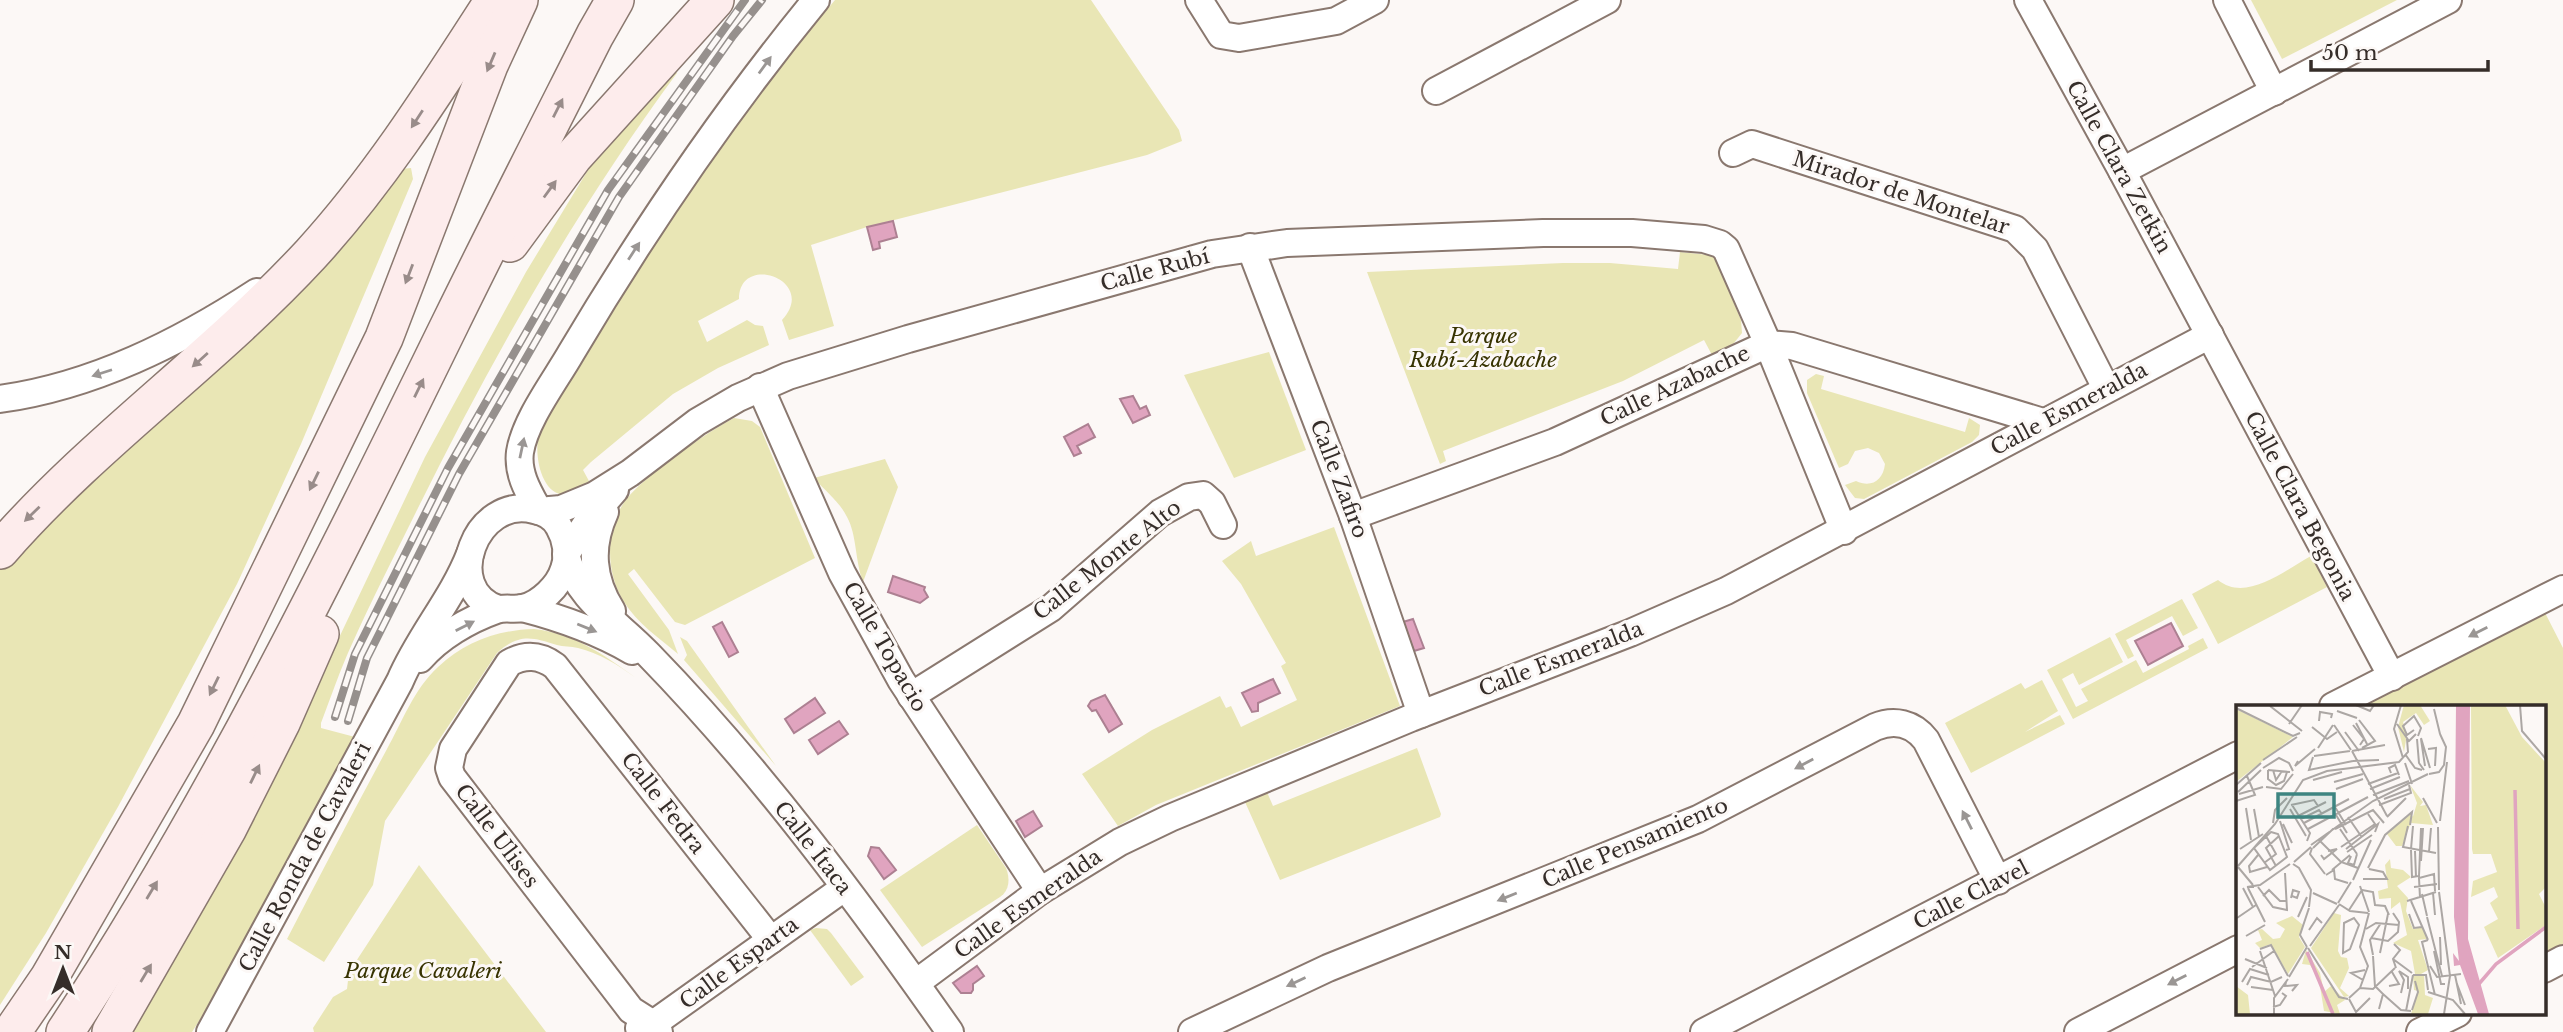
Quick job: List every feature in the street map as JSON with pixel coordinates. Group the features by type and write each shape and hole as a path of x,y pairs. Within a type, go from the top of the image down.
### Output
{"main road":[{"path":"0,550 23,523 89,460 215,347 310,255 351,208 396,149 494,0"},
{"path":"12,1032 49,978 202,712 384,338 489,65 519,0"},
{"path":"65,1032 162,873 233,749 310,605 595,35 615,0"},
{"path":"451,323 574,156 715,0"},
{"path":"111,1032 228,828 281,723 326,620 389,450"}],"street":[{"path":"539,511 528,493 520,467 520,452 525,434 537,411 607,293 671,193 783,40 816,0"},
{"path":"1199,0 1221,35 1239,38 1336,21 1376,0"},
{"path":"1436,91 1607,0"},
{"name":"Calle Clara Zetkin","path":"2028,0 2210,335"},
{"path":"2227,0 2274,92"},
{"path":"2122,171 2448,0"},
{"name":"Mirador de Montelar","path":"1733,153 1752,144 2015,229 2035,249 2106,388"},
{"name":"Calle Rubí","path":"566,554 622,482 697,422 760,387 815,366 908,339 1212,254 1250,247 1287,243 1587,232 1696,238 1720,244 1731,256 1768,344"},
{"name":"Calle Zafiro","path":"1250,247 1353,516 1421,714"},
{"path":"0,399 71,383 117,368 156,350 235,306 310,255"},
{"name":"Calle Esmeralda","path":"916,984 1040,891 1093,857 1158,824 1421,714 1684,610 1765,573 2106,388 2210,335"},
{"name":"Calle Clara Begonia","path":"2210,335 2392,677"},
{"path":"1768,344 1844,531"},
{"name":"Calle Azabache","path":"1353,516 1555,442 1768,344 1792,346 2043,422"},
{"name":"Calle Topacio","path":"760,387 842,573 911,696 1040,891"},
{"path":"622,482 595,539 595,572 607,603 625,630"},
{"name":"Calle Rubí","path":"539,511 550,512 579,503 622,482"},
{"name":"Calle Monte Alto","path":"911,696 1051,608 1143,527 1174,504 1189,497 1203,495 1212,503 1223,525"},
{"path":"519,508 539,511 556,522 565,540 565,568 550,592 531,605 510,608 487,605 478,598 470,577 470,554 480,531 506,510 519,508"},
{"name":"Calle Ronda de Cavaleri","path":"210,1032 411,656 460,578 470,554"},
{"name":"Calle Ítaca","path":"566,554 569,568 585,594 666,672 768,790 950,1032"},
{"path":"2335,705 2563,589"},
{"name":"Calle Ítaca","path":"510,608 560,617 594,631 666,672"},
{"name":"Calle Ronda de Cavaleri","path":"400,681 437,642 510,608"},
{"name":"Calle Ulises","path":"555,666 535,656 509,663 453,749 449,768 457,785 648,1029"},
{"name":"Calle Fedra","path":"555,666 771,940"},
{"name":"Calle Pensamiento","path":"1192,1032 1328,968 1528,890 1698,819 1875,727 1888,723 1901,723 1913,728 1926,740 1998,881"},
{"name":"Calle Clavel","path":"1704,1032 1744,1023 1998,881 2236,756"},
{"name":"Calle Esparta","path":"648,1029 844,888"},
{"path":"2078,1032 2236,950"},
{"path":"2546,968 2563,959"},
{"path":"2423,1026 2455,1014"}],"green space":[{"path":"835,0 1091,0 1179,130 1182,141 1147,155 867,227 811,245 834,326 789,340 782,320 791,306 791,293 785,283 762,274 751,277 742,285 739,299 698,321 707,342 747,320 763,326 769,345 718,368 673,394 583,470 589,481 576,491 564,495 554,492 541,473 537,445 539,432 606,319 677,209 753,103"},
{"path":"2251,0 2397,0 2282,59"},
{"path":"671,69 677,73 604,178 537,286 475,397 384,577 348,654 321,723 321,728 355,737 201,1018 192,1032 130,1032 307,705 425,457 526,272 602,147"},
{"path":"411,168 413,179 301,444 237,584 119,805 46,933 0,1005 0,568 401,169"},
{"name":"Parque Rubí-Azabache","path":"1680,252 1715,258 1741,320 1742,333 1734,343 1712,355 1704,340 1623,381 1443,451 1446,461 1440,464 1367,272 1563,263 1610,263 1678,269"},
{"path":"1269,352 1306,450 1234,478 1184,375"},
{"path":"1816,374 1824,376 1821,389 1965,432 1969,418 1980,425 1979,435 1972,442 1864,499 1855,498 1845,485 1856,481 1867,484 1879,479 1885,464 1879,453 1868,448 1855,451 1848,464 1839,468 1807,393 1807,380"},
{"path":"734,418 752,421 760,427 815,558 685,625 675,622 634,569 628,574 669,630 678,654 635,617 618,591 611,566 613,527 623,504 643,482 691,445"},
{"path":"885,459 898,487 863,582 853,532 847,517 814,478"},
{"path":"1334,527 1400,706 1156,805 1118,826 1082,774 1152,730 1220,696 1226,708 1231,706 1241,727 1297,700 1281,666 1286,663 1241,584 1222,561 1251,541 1256,556"},
{"path":"2311,556 2327,587 2218,644 2192,594 2218,580 2229,586 2253,586 2278,576"},
{"path":"2182,599 2198,628 2183,636 2172,616 2126,640 2134,656 2128,659 2115,634"},
{"path":"2539,601 2563,648 2563,959 2546,968 2546,705 2335,705"},
{"path":"534,629 576,640 600,653 636,678 608,660 578,648 526,638 505,647 497,653 385,821 373,885 324,962 287,939 422,685 448,658 470,644 494,635"},
{"path":"680,637 687,641 776,766 684,660 687,655"},
{"path":"2110,637 2123,662 2079,685 2073,673 2062,679 2076,707 2088,701 2081,689 2136,660 2143,673 2189,649 2188,646 2203,638 2208,648 2073,719 2047,670"},
{"path":"2042,680 2058,711 2025,732 2060,715 2065,724 1971,773 1945,723 2021,683 2025,689"},
{"path":"1417,748 1440,817 1280,880 1245,802 1267,792 1273,806"},
{"path":"977,825 1006,868 1007,887 1000,897 922,947 880,890"},
{"name":"Parque Cavaleri","path":"419,865 546,1032 314,1032 313,1028 333,997 347,989 349,972"},
{"path":"827,929 831,933 864,977 851,986 810,930"}],"shaded area":[{"path":"893,221 897,237 879,242 880,248 873,250 867,227"},
{"path":"1133,396 1140,409 1146,406 1150,415 1133,423 1120,399"},
{"path":"1088,424 1095,437 1077,446 1081,453 1074,456 1064,437"},
{"path":"893,576 925,587 928,597 920,603 888,592"},
{"path":"1413,619 1424,648 1414,651 1403,622"},
{"path":"722,622 738,652 729,657 713,627"},
{"path":"2171,623 2183,646 2148,665 2135,641"},
{"path":"1273,679 1280,693 1258,703 1258,711 1252,712 1242,693"},
{"path":"1105,695 1122,724 1109,732 1096,710 1092,711 1088,706 1091,701"},
{"path":"815,698 825,713 794,733 785,719"},
{"path":"839,721 848,734 818,754 809,740"},
{"path":"1033,811 1042,826 1025,837 1016,821"},
{"path":"871,847 879,848 896,870 884,879 868,856"},
{"path":"977,966 984,976 973,984 971,993 961,993 953,983"}],"railway":[{"path":"335,717 355,654 448,468 608,190 745,0"},
{"path":"348,721 367,658 459,474 619,197 733,36 762,0"}]}
